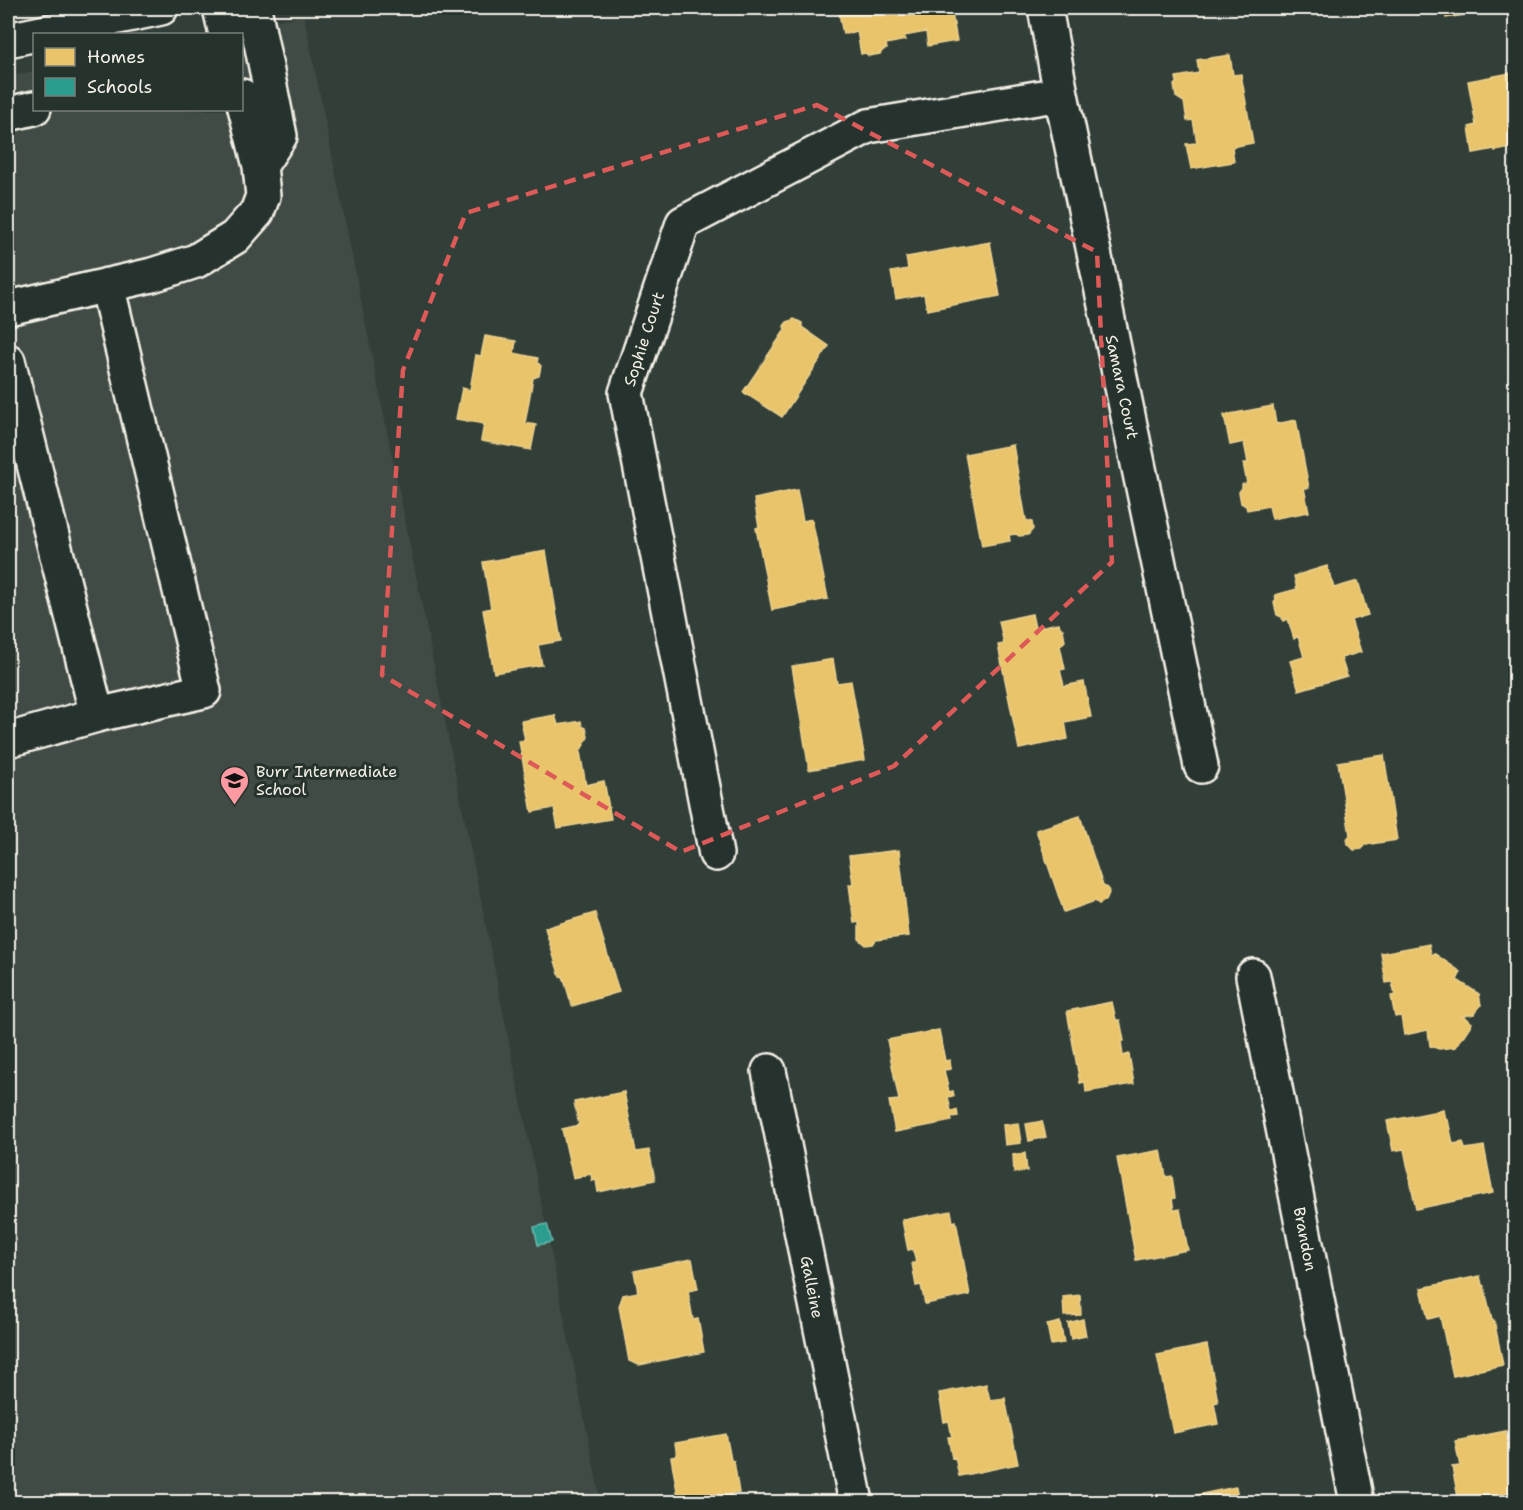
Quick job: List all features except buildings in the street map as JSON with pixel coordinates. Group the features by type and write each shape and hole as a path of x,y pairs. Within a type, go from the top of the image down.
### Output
{"street":[{"path":"41,33 161,8"},
{"path":"220,8 226,33"},
{"path":"254,8 280,136 260,166"},
{"name":"Samara Court","path":"1045,8 1201,766"},
{"path":"8,40 33,35"},
{"name":"Sophie Court","path":"716,854 626,393 683,223 868,126 1061,94"},
{"path":"8,308 152,275 196,261 235,237 257,212 263,196 260,166 243,100"},
{"path":"8,114 33,108"},
{"path":"8,740 204,691 107,285"},
{"path":"8,362 97,716"},
{"name":"Brandon","path":"1253,976 1357,1503"},
{"name":"Galleine","path":"769,1071 856,1503"}],"highlighted area":[{"path":"817,105 1097,252 1112,562 894,766 681,852 382,675 403,370 466,213"}],"shaded area":[{"name":"Burr Intermediate School","path":"304,15 601,1502 8,1502 8,77 33,71 33,111 243,111 243,33 216,33"}],"place":[{"name":"Burr Intermediate School","path":"235,806"}]}
